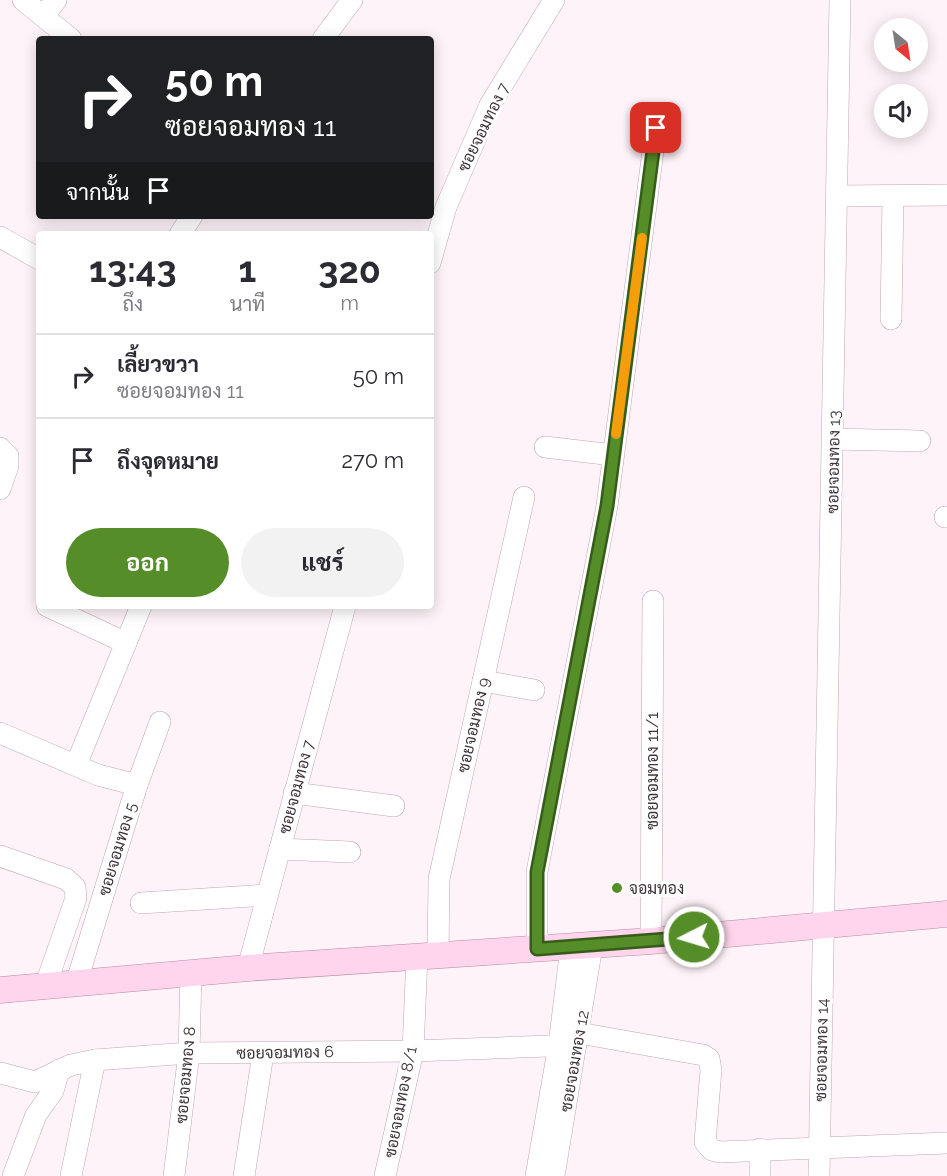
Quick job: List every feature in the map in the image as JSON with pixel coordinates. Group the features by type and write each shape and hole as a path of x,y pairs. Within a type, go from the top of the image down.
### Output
{"main road":[{"path":"0,990 248,968 651,941 947,914"}],"street":[{"path":"23,0 50,8 69,36"},
{"path":"325,36 352,0"},
{"name":"ซอยจอมทอง 7","path":"434,249 446,207 490,105 554,0"},
{"name":"ซอยจอมทอง 13","path":"824,925 840,0"},
{"path":"537,949 537,872 600,546 656,128"},
{"path":"838,196 947,195"},
{"path":"891,319 893,197"},
{"path":"0,237 36,256"},
{"path":"833,439 920,441"},
{"path":"545,447 613,455"},
{"path":"0,448 8,456 8,466 0,489"},
{"name":"ซอยจอมทอง 9","path":"427,955 439,879 524,497"},
{"name":"ซอยจอมทอง 11/1","path":"651,941 653,601"},
{"path":"53,609 126,644"},
{"path":"76,765 140,609"},
{"name":"ซอยจอมทอง 7","path":"248,968 344,609"},
{"path":"483,681 534,690"},
{"path":"137,785 159,722"},
{"name":"ซอยจอมทอง 5","path":"0,733 98,775 137,785 76,984"},
{"path":"294,793 394,806"},
{"path":"280,849 350,852"},
{"path":"0,856 66,879 75,887 76,898 45,987"},
{"path":"141,903 267,895"},
{"name":"ซอยจอมทอง 14","path":"819,1176 824,925"},
{"name":"ซอยจอมทอง 12","path":"554,1176 582,946"},
{"name":"ซอยจอมทอง 8/1","path":"385,1176 413,1052 427,955"},
{"name":"ซอยจอมทอง 8","path":"174,1176 189,1053 190,973"},
{"path":"536,1176 571,1041"},
{"name":"ซอยจอมทอง 6","path":"0,1073 35,1082 59,1070 95,1060 189,1053 413,1052 571,1041 703,1055 709,1059 711,1070 705,1142 712,1150 720,1152 760,1149"},
{"path":"244,1176 263,1053"},
{"path":"71,1176 95,1060"},
{"path":"13,1176 36,1115 53,1091 59,1070"},
{"path":"760,1176 760,1149 947,1143"}],"slow traffic":[{"path":"616,434 642,238"}],"place":[{"name":"จอมทอง","path":"617,888"}],"route":[{"path":"656,128 607,506 537,872 537,949 694,937"}]}
